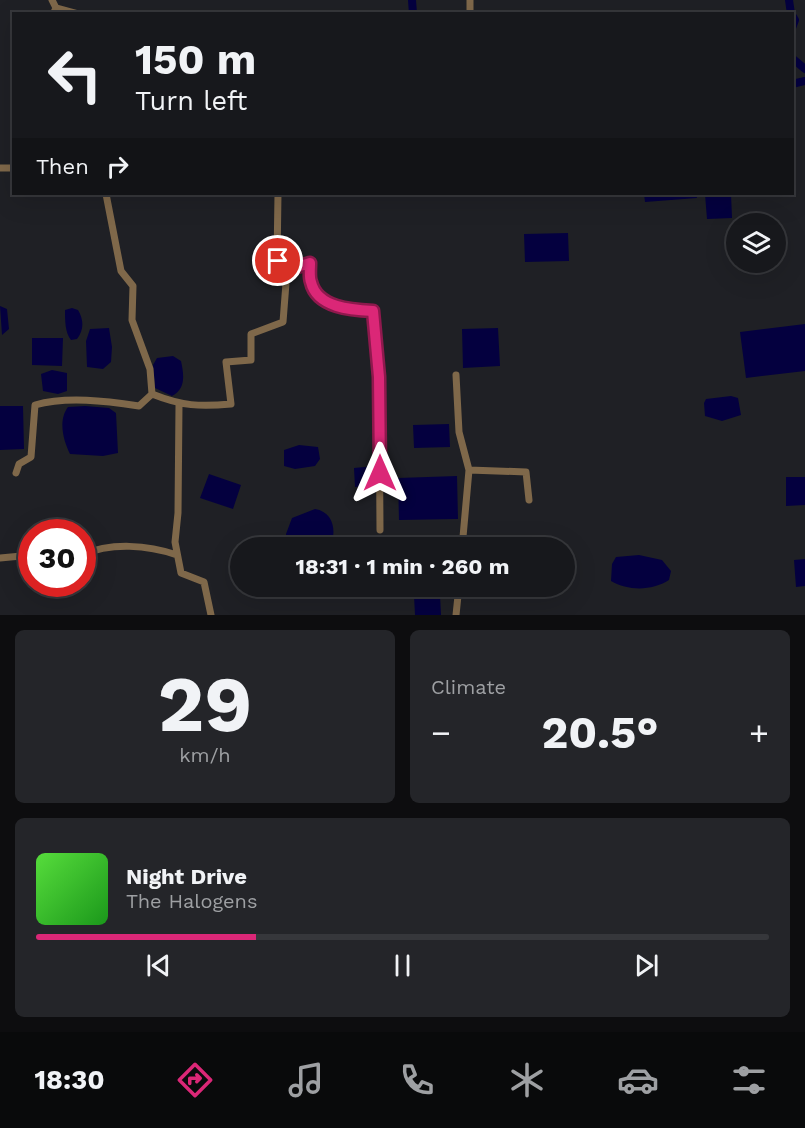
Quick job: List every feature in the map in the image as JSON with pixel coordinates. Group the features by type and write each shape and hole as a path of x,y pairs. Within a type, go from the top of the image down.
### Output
{"street":[{"path":"52,0 55,11"},
{"path":"106,195 121,271 133,285 132,320 150,369 152,394"},
{"path":"152,394 179,405 231,404 226,362 251,360 251,334 283,322 287,270 278,261 278,195"},
{"path":"287,270 310,263 310,282 318,297 344,309 373,311 379,377 380,530"},
{"path":"456,375 459,432 470,470 463,537"},
{"path":"16,473 19,464 31,457 34,405 48,401 84,401 139,406 152,394"},
{"path":"179,405 178,513 175,542 181,573 204,582 211,615"},
{"path":"470,470 526,472 529,500"},
{"path":"96,549 159,548 177,555"},
{"path":"0,558 18,556"},
{"path":"456,615 458,597"}],"shaded area":[{"path":"644,195 696,195 697,198 645,202"},
{"path":"705,195 731,195 732,213 726,213 726,218 707,219"},
{"path":"568,233 569,261 525,262 524,234"},
{"path":"0,306 7,309 9,329 2,335"},
{"path":"72,308 78,310 82,325 77,339 71,340 66,330 65,310"},
{"path":"805,324 805,371 746,378 740,332"},
{"path":"109,328 112,347 111,362 103,369 87,367 86,341 90,329"},
{"path":"498,328 500,366 463,368 462,329"},
{"path":"32,338 63,338 62,366 32,365"},
{"path":"173,356 181,361 183,376 180,390 172,396 155,388 153,365 157,358"},
{"path":"52,370 67,373 67,391 58,394 43,391 41,374"},
{"path":"731,396 738,398 741,415 722,421 705,416 706,399"},
{"path":"0,406 23,406 24,449 0,450"},
{"path":"68,407 109,408 116,413 118,453 103,456 70,454 65,443 63,418"},
{"path":"449,424 450,447 414,448 413,425"},
{"path":"299,445 318,447 320,459 315,466 295,469 284,466 284,450"},
{"path":"375,466 377,485 355,487 354,468"},
{"path":"209,474 241,485 233,509 200,498"},
{"path":"457,476 458,519 399,520 398,478"},
{"path":"786,477 805,477 805,505 786,506"},
{"path":"315,509 321,511 330,518 333,537 286,537 292,518"},
{"path":"639,555 662,560 671,571 669,580 648,588 625,587 611,581 612,564 616,557"},
{"path":"805,559 805,586 796,587 794,560"},
{"path":"414,597 440,597 441,615 415,615"}],"waterway":[{"path":"412,0 413,12"},
{"path":"789,0 791,12"},
{"path":"794,18 794,23"},
{"path":"794,60 805,69"},
{"path":"794,84 805,81"}],"route":[{"path":"278,261 287,270 310,263 310,282 318,297 344,309 373,311 379,377 380,473"}]}
